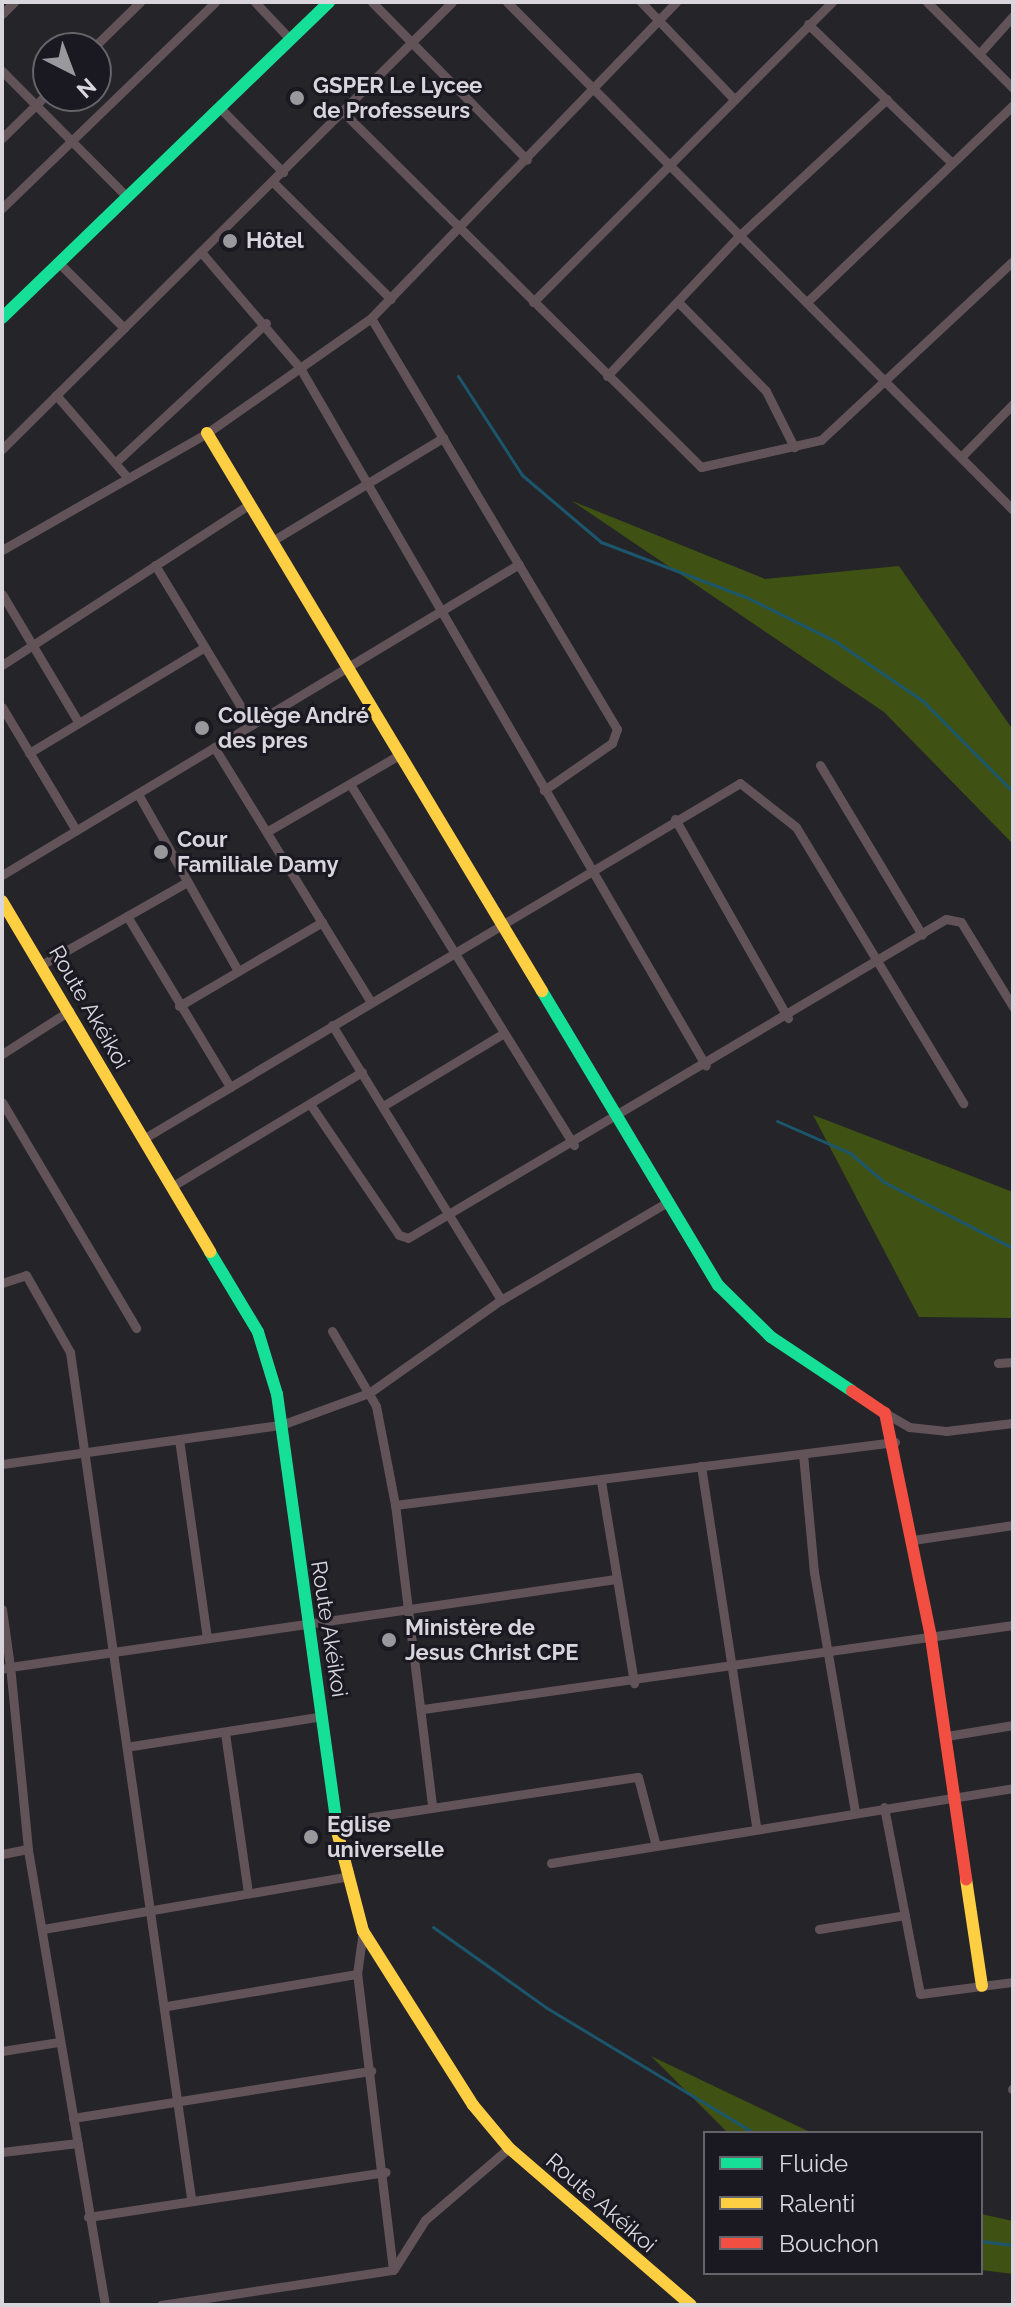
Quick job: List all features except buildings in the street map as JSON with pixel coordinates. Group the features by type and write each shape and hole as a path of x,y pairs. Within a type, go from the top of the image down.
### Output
{"street":[{"path":"2,14 14,2"},
{"path":"109,32 140,2"},
{"path":"2,208 215,2"},
{"path":"255,2 290,39"},
{"path":"2,318 329,2"},
{"path":"372,2 527,160"},
{"path":"2,449 452,2"},
{"path":"507,2 1013,510"},
{"path":"641,2 732,97"},
{"path":"2,550 207,433 371,318 527,160 676,2"},
{"path":"533,302 732,97 832,2"},
{"path":"927,2 1013,88"},
{"path":"979,54 1013,16"},
{"path":"808,24 952,163"},
{"path":"2,71 32,101"},
{"path":"607,376 740,235 887,99"},
{"path":"807,302 1013,105"},
{"path":"220,108 283,172"},
{"path":"2,138 32,109"},
{"path":"43,112 127,197"},
{"path":"343,112 701,467 794,447 828,435 1013,261"},
{"path":"273,182 391,299"},
{"path":"201,252 266,323 300,368 362,486 436,613 592,865 706,1066"},
{"path":"59,263 124,328"},
{"path":"678,302 766,391 794,447"},
{"path":"371,318 617,729 612,743 544,790"},
{"path":"117,461 266,323"},
{"path":"56,395 117,461 128,478"},
{"path":"962,456 1013,404"},
{"path":"207,433 622,1116 718,1285 750,1320 909,1427 946,1431 1013,1423"},
{"path":"272,541 443,438"},
{"path":"2,665 31,642 250,504"},
{"path":"2,875 519,564"},
{"path":"155,565 252,725"},
{"path":"2,594 77,720"},
{"path":"29,753 77,720 205,647"},
{"path":"2,707 76,830"},
{"path":"214,747 370,1001"},
{"path":"268,831 401,754"},
{"path":"820,765 922,935"},
{"path":"143,1139 592,865 740,783 755,790 796,827 876,965 963,1103"},
{"path":"350,784 574,1145"},
{"path":"138,794 238,971"},
{"path":"675,819 788,1018"},
{"path":"41,965 187,882"},
{"name":"Route Akéikoi","path":"2,901 258,1332 281,1425 339,1822 344,1877 363,1931 473,2105 509,2148 691,2305"},
{"path":"127,916 230,1087"},
{"path":"310,1104 399,1235 408,1238 574,1145 876,965 946,919 961,922 1013,1007"},
{"path":"179,1006 322,922"},
{"path":"2,1054 69,1011"},
{"path":"332,1025 501,1300"},
{"path":"383,1106 504,1033"},
{"path":"171,1187 362,1072"},
{"path":"2,1102 136,1328"},
{"path":"2,1464 89,1449 281,1425 369,1393 501,1300 669,1201"},
{"path":"2,1283 26,1275 68,1345 89,1449 110,1650 132,1746 191,2198"},
{"path":"332,1331 369,1393 395,1505 423,1709 432,1805"},
{"path":"998,1363 1013,1362"},
{"path":"885,1413 895,1442 931,1638 957,1797 982,1986"},
{"path":"179,1439 207,1637"},
{"path":"395,1505 895,1442"},
{"path":"803,1454 826,1653 855,1811"},
{"path":"701,1466 756,1826"},
{"path":"601,1481 634,1683"},
{"path":"913,1540 1013,1525"},
{"path":"6,1668 110,1650 408,1613 616,1579"},
{"path":"2,1609 28,1849 105,2305"},
{"path":"423,1709 634,1683 1013,1625"},
{"path":"132,1746 323,1716"},
{"path":"947,1736 1013,1725"},
{"path":"225,1733 248,1893"},
{"path":"339,1822 432,1805 638,1777 656,1846"},
{"path":"551,1863 756,1826 1013,1788"},
{"path":"884,1807 920,1994 1013,1982"},
{"path":"2,1854 28,1849"},
{"path":"43,1929 344,1877"},
{"path":"819,1929 905,1915"},
{"path":"363,1931 357,1974 386,2172 393,2270"},
{"path":"167,2006 357,1974"},
{"path":"2,2051 59,2042"},
{"path":"73,2118 371,2071"},
{"path":"2,2152 77,2143"},
{"path":"161,2305 393,2270 425,2220 509,2148"},
{"path":"88,2217 191,2198 386,2172"}],"green space":[{"path":"572,501 765,579 899,566 1013,730 1013,844 884,712"},
{"path":"813,1115 1013,1192 1013,1318 919,1317"},
{"path":"651,2056 808,2131 726,2131"},
{"path":"983,2214 1013,2221 1013,2274 983,2270"}],"waterway":[{"path":"458,376 522,475 601,542 746,597 835,641 923,701 1013,792"},
{"path":"777,1121 850,1153 884,1182 1013,1248"},
{"path":"433,1927 547,2008 751,2131"},
{"path":"983,2241 1013,2245"}],"traffic: fast":[{"path":"2,318 329,2"},
{"path":"542,991 718,1285 771,1337 852,1391"},
{"path":"210,1252 258,1332 277,1394 338,1835"}],"traffic: slow":[{"path":"207,433 542,991"},
{"path":"2,901 210,1252"},
{"path":"338,1835 363,1931 473,2105 509,2148 691,2305"},
{"path":"966,1879 982,1986"}],"traffic: jam":[{"path":"852,1391 885,1413 931,1638 966,1879"}],"place":[{"name":"GSPER Le Lycee de Professeurs","path":"297,98"},
{"name":"Hôtel","path":"230,241"},
{"name":"Collège André des pres","path":"202,728"},
{"name":"Cour Familiale Damy","path":"161,852"},
{"name":"Ministère de Jesus Christ CPE","path":"389,1640"},
{"name":"Eglise universelle","path":"311,1837"}]}
